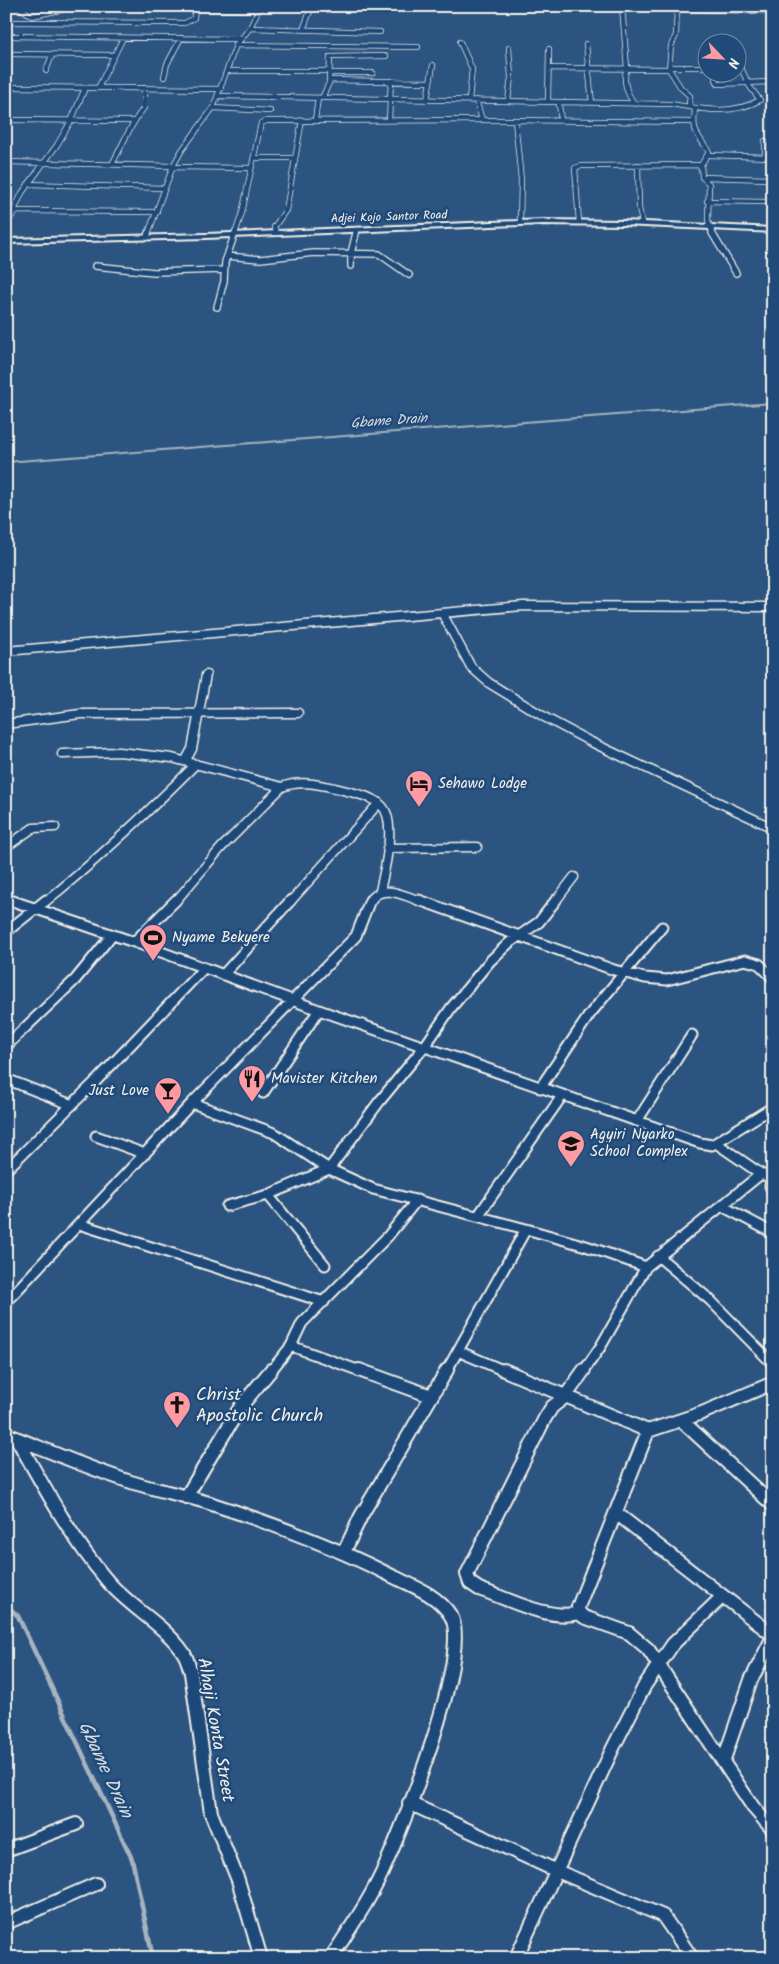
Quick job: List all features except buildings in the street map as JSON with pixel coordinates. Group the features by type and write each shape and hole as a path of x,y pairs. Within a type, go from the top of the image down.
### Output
{"street":[{"path":"17,6 32,16"},
{"path":"28,22 32,16 79,6"},
{"path":"100,6 150,7"},
{"path":"302,30 312,6"},
{"path":"622,6 627,68 624,75 627,94 635,104"},
{"path":"143,24 143,16 150,7"},
{"path":"6,22 185,23 194,18 194,8 259,8 250,28 236,45 219,96 213,108 173,166 147,237"},
{"path":"695,110 689,103 690,96 681,88 669,68 671,46 676,35 677,8 773,10"},
{"path":"250,28 380,32"},
{"path":"6,36 240,40"},
{"path":"98,88 123,38"},
{"path":"164,78 167,64 181,38"},
{"path":"396,40 396,46"},
{"path":"460,42 472,69 469,100"},
{"path":"586,44 592,103"},
{"path":"236,45 418,47"},
{"path":"386,63 388,46"},
{"path":"508,101 512,77 509,48"},
{"path":"548,101 549,49"},
{"path":"6,54 114,55"},
{"path":"46,71 52,54"},
{"path":"314,120 320,98 329,80 331,56 386,56"},
{"path":"428,100 433,64"},
{"path":"550,68 696,67"},
{"path":"228,71 373,73"},
{"path":"219,96 671,104 695,110 740,108 757,102 759,98 746,76"},
{"path":"329,80 430,82"},
{"path":"389,120 391,81"},
{"path":"717,82 718,84 773,82"},
{"path":"6,87 221,89"},
{"path":"6,229 28,184 53,152 71,121 86,88"},
{"path":"112,164 118,150 129,134 133,121 145,104 144,88"},
{"path":"476,100 482,120"},
{"path":"558,104 561,121"},
{"path":"213,108 270,111"},
{"path":"695,110 693,122 696,132 701,143 707,148 709,155"},
{"path":"6,120 133,121"},
{"path":"217,307 224,281 227,256 242,213 261,123 272,120 693,122"},
{"path":"276,233 274,227 286,210 288,202 302,120"},
{"path":"515,120 521,180 520,222"},
{"path":"765,141 765,157"},
{"path":"709,155 773,157"},
{"path":"709,155 700,166 702,177 709,184 707,201 708,223 736,273"},
{"path":"254,158 296,158"},
{"path":"6,162 251,168"},
{"path":"579,222 575,168 581,166 638,165 700,166"},
{"path":"638,165 639,208 642,223"},
{"path":"702,177 773,179"},
{"path":"28,184 165,188"},
{"path":"707,201 773,202"},
{"path":"6,207 15,209 157,212"},
{"name":"Adjei Kojo Santor Road","path":"6,241 234,235 520,222 642,223 773,230"},
{"path":"351,266 351,253 356,230"},
{"path":"227,256 267,259 312,259 333,254 382,255 400,272 409,275"},
{"path":"95,266 162,272 224,270"},
{"path":"6,651 442,613 546,606 773,607"},
{"path":"442,613 471,667 489,683 546,718 589,741 770,825"},
{"path":"186,760 192,748 206,675"},
{"path":"6,724 80,714 298,713"},
{"path":"62,754 138,753 186,760 282,787"},
{"path":"6,932 89,868 196,764"},
{"path":"134,942 171,906 221,848 282,787 296,783 306,783 338,790 379,803 384,808 388,816 387,848 380,891"},
{"path":"223,975 379,803"},
{"path":"6,847 33,828 55,828"},
{"path":"387,848 477,847"},
{"path":"227,1206 268,1196 329,1169 379,1102 425,1046 451,1008 490,961 505,946 520,937 544,917 574,877"},
{"path":"6,1302 192,1103 356,936 365,919 369,900 372,895 380,891 392,891 404,895 623,973 658,980 674,979 741,960 751,960 773,978"},
{"path":"6,899 134,942 319,1010 700,1143 712,1145 773,1107"},
{"path":"540,1088 590,1014 662,927"},
{"path":"6,1046 75,980 112,935"},
{"path":"6,1170 204,968"},
{"path":"263,1093 319,1010"},
{"path":"637,1122 692,1035"},
{"path":"6,1079 72,1104"},
{"path":"478,1216 562,1096"},
{"path":"192,1103 234,1116 274,1133 329,1169 373,1189 568,1239 646,1267"},
{"path":"96,1136 145,1154"},
{"path":"716,1143 761,1174 772,1179 770,1186 773,1193"},
{"path":"579,1612 567,1616 553,1615 488,1593 470,1583 467,1574 545,1418 552,1407 565,1397 602,1346 646,1267 761,1174"},
{"path":"268,1196 325,1265"},
{"path":"186,1497 242,1406 292,1346 302,1323 388,1236 417,1200"},
{"path":"722,1206 773,1233"},
{"path":"79,1224 324,1302"},
{"path":"344,1552 361,1516 458,1351 526,1229"},
{"path":"658,1256 710,1300 773,1364"},
{"path":"292,1346 431,1396"},
{"path":"458,1351 648,1430 736,1400 773,1383"},
{"path":"681,1420 773,1505"},
{"path":"648,1430 578,1607 579,1612 584,1617 629,1633 648,1649 753,1807 773,1830"},
{"path":"12,1436 123,1480 186,1497 281,1528 344,1552 424,1592 440,1602 452,1618 456,1642 450,1683 426,1759 385,1867 361,1912 331,1958"},
{"name":"Alhaji Konta Street","path":"12,1436 51,1500 105,1579 136,1610 169,1636 184,1653 191,1673 211,1813 238,1880 261,1958"},
{"path":"616,1513 773,1636 751,1680 723,1762"},
{"path":"516,1958 613,1748 659,1663 684,1632 722,1597"},
{"path":"409,1803 557,1871 663,1916 692,1958"},
{"path":"6,1850 76,1824"},
{"path":"6,1923 96,1884"}],"waterway":[{"name":"Gbame Drain","path":"6,462 773,403"},
{"name":"Gbame Drain","path":"6,1605 18,1616 132,1859 153,1958"}],"place":[{"name":"Sehawo Lodge","path":"419,808"},
{"name":"Nyame Bekyere","path":"153,962"},
{"name":"Mavister Kitchen","path":"252,1103"},
{"name":"Just Love","path":"168,1115"},
{"name":"Agyiri Nyarko School Complex","path":"571,1168"},
{"name":"Christ Apostolic Church","path":"177,1429"}]}
